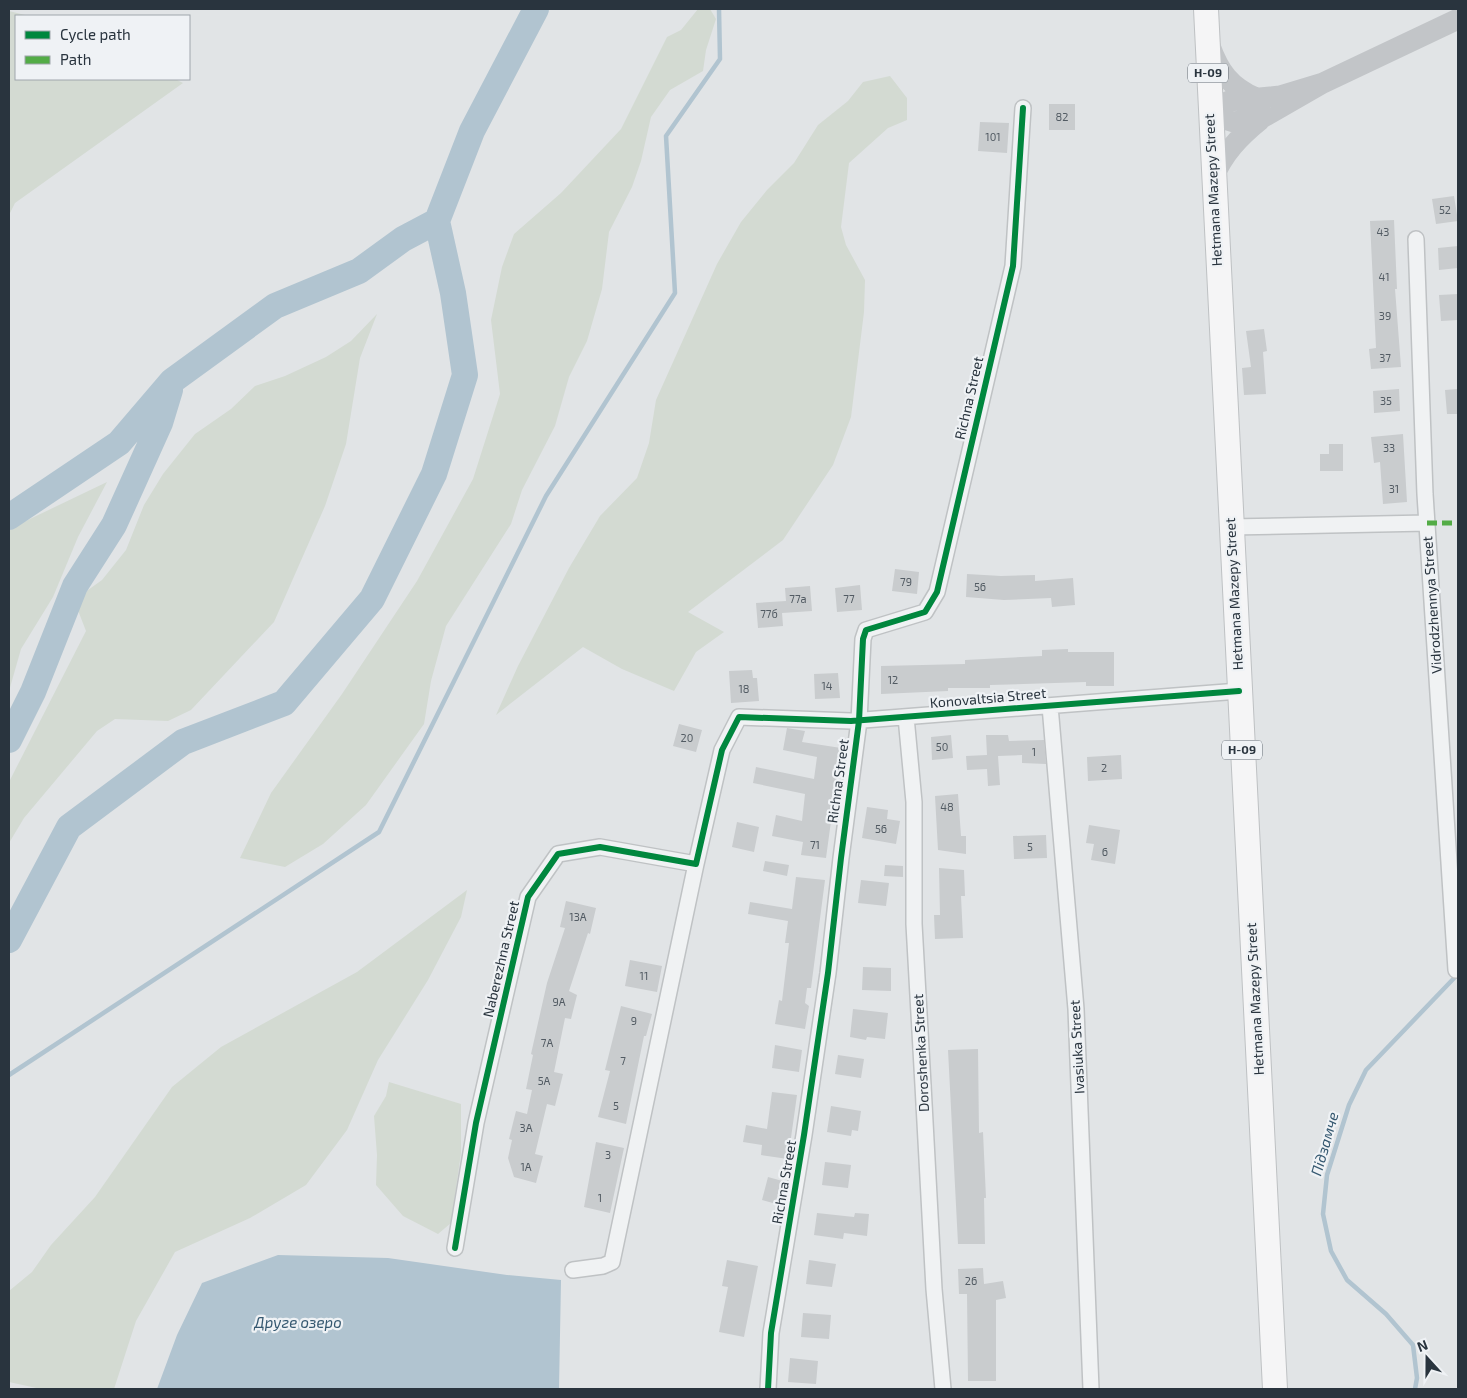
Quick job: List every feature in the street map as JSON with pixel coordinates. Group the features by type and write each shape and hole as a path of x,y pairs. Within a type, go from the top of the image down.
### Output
{"main road":[{"name":"Hetmana Mazepy Street","path":"1206,9 1212,179 1275,1389"},
{"path":"1212,179 1225,154 1234,142 1262,118 1322,83 1458,19"},
{"path":"1206,35 1223,75 1234,87 1256,98"},
{"path":"1262,118 1234,122 1218,117 1210,110 1229,101 1280,96 1322,83"}],"street":[{"name":"Richna Street","path":"768,1389 771,1333 804,1136 828,973 859,721 862,656 866,630 924,612 937,592 1012,266 1023,108"},
{"name":"Vidrodzhennya Street","path":"1416,239 1427,523 1456,970"},
{"path":"1230,526 1427,523"},
{"name":"Konovaltsia Street","path":"696,864 722,750 739,717 859,721 1239,691"},
{"name":"Ivasiuka Street","path":"1050,706 1076,1008 1091,1389"},
{"name":"Doroshenka Street","path":"906,717 914,802 914,924 934,1289 943,1389"},
{"name":"Naberezhna Street","path":"455,1248 476,1123 528,897 558,854 600,847 696,864"},
{"path":"573,1270 603,1266 612,1262 696,864"}],"shaded area":[{"path":"698,9 710,9 716,19 706,50 703,71 670,90 651,117 641,161 632,187 609,232 602,289 587,341 569,377 555,426 522,490 511,524 446,626 431,681 424,724 366,805 323,844 285,867 240,858 271,793 342,694 417,581 473,479 500,394 491,320 502,267 514,234 561,193 621,129 667,37 681,30"},
{"path":"9,11 25,15 15,15 15,80 177,80 183,83 15,203 9,215"},
{"path":"890,76 907,98 907,120 888,128 849,163 841,227 846,245 865,280 864,312 851,417 833,465 783,540 688,612 724,632 696,652 674,691 622,669 583,647 496,715 518,666 569,568 600,516 637,478 649,443 656,400 717,264 741,222 767,190 794,163 818,125 848,101 863,82"},
{"path":"377,314 360,358 346,444 325,506 274,622 191,710 168,721 115,719 97,731 24,818 9,843 9,782 86,631 74,600 102,580 126,550 144,505 163,474 195,434 231,409 255,386 285,376 326,357 351,341"},
{"path":"107,482 78,537 53,597 21,649 9,691 9,529"},
{"path":"467,890 461,917 428,980 378,1060 347,1130 306,1185 250,1218 175,1252 136,1321 114,1389 41,1389 9,1382 9,1291 32,1272 51,1245 95,1197 172,1087 221,1047 357,972"},
{"path":"389,1082 461,1104 461,1153 451,1223 438,1234 403,1216 376,1185 377,1155 374,1116 386,1096"}],"water":[{"name":"Друге озеро","path":"278,1255 388,1258 507,1275 561,1280 559,1389 157,1389 177,1335 202,1283"}],"building":[{"path":"1049,104 1075,104 1075,130 1049,130"},
{"path":"980,122 1009,123 1007,153 978,151"},
{"path":"1454,196 1458,221 1436,224 1432,199"},
{"path":"1394,220 1397,289 1395,289 1401,367 1371,369 1369,349 1376,348 1370,221"},
{"path":"1458,246 1458,268 1439,270 1438,248"},
{"path":"1458,294 1458,320 1441,321 1439,295"},
{"path":"1264,329 1267,351 1263,352 1266,394 1244,395 1242,368 1251,367 1246,331"},
{"path":"1399,389 1400,411 1374,413 1373,391"},
{"path":"1458,389 1458,414 1447,414 1445,390"},
{"path":"1403,434 1407,502 1383,504 1380,462 1374,463 1371,437"},
{"path":"1329,444 1343,444 1343,471 1320,471 1320,454 1329,454"},
{"path":"895,569 919,572 917,594 892,591"},
{"path":"967,574 1035,575 1035,581 1073,578 1075,605 1052,607 1051,598 1004,600 966,597"},
{"path":"860,585 862,610 837,612 835,588"},
{"path":"810,586 812,611 782,613 783,626 758,628 756,603 786,601 785,588"},
{"path":"1068,649 1068,652 1114,652 1114,686 1086,686 1086,682 990,685 990,688 948,688 948,691 881,694 881,666 965,664 965,660 1042,656 1042,650"},
{"path":"752,670 753,678 757,678 759,701 731,703 729,671"},
{"path":"838,673 840,698 815,699 814,674"},
{"path":"679,724 702,730 696,752 673,746"},
{"path":"787,728 805,731 802,742 841,748 826,858 801,855 803,842 772,836 776,815 802,821 805,794 753,783 756,767 814,779 817,757 783,750"},
{"path":"951,735 953,758 932,760 931,737"},
{"path":"986,735 1008,735 1009,741 1044,740 1046,764 1022,763 1022,755 998,756 1000,785 988,786 987,769 967,770 966,756 987,755"},
{"path":"1121,755 1122,779 1088,781 1087,757"},
{"path":"958,794 961,836 966,836 966,854 938,850 935,796"},
{"path":"867,807 888,810 887,819 900,821 896,844 862,838"},
{"path":"737,822 759,827 754,852 732,847"},
{"path":"1089,825 1120,830 1115,864 1091,860 1094,844 1086,843"},
{"path":"1046,835 1047,858 1014,859 1013,836"},
{"path":"765,861 789,865 787,876 763,871"},
{"path":"885,865 903,866 903,877 884,876"},
{"path":"939,868 964,870 965,896 961,896 963,938 935,939 934,915 940,915"},
{"path":"796,877 825,880 811,988 807,988 805,1003 809,1006 805,1029 775,1024 779,1000 782,1001 789,943 785,943 788,921 748,914 750,902 792,909"},
{"path":"861,880 889,883 886,906 858,903"},
{"path":"566,901 596,908 590,934 588,933 569,991 577,995 571,1019 565,1018 554,1072 563,1074 555,1106 547,1104 535,1154 543,1156 536,1183 514,1177 508,1158 512,1140 509,1139 516,1111 527,1114 532,1090 526,1089 533,1055 531,1054 547,983 565,928 560,927"},
{"path":"630,960 662,966 657,992 625,986"},
{"path":"863,967 891,968 891,991 862,990"},
{"path":"621,1006 652,1014 646,1036 644,1036 626,1124 598,1117 610,1071 605,1070"},
{"path":"853,1009 888,1013 885,1039 867,1037 866,1040 850,1037"},
{"path":"775,1045 802,1050 799,1072 772,1068"},
{"path":"978,1049 979,1133 983,1132 986,1198 984,1198 985,1244 958,1244 948,1050"},
{"path":"838,1055 864,1059 861,1078 835,1074"},
{"path":"772,1092 797,1095 788,1159 761,1155 762,1145 743,1142 746,1125 767,1129"},
{"path":"831,1106 861,1111 858,1131 852,1130 851,1136 827,1132"},
{"path":"596,1142 624,1148 610,1213 584,1207"},
{"path":"825,1162 851,1165 848,1188 822,1185"},
{"path":"768,1177 786,1182 780,1205 762,1200"},
{"path":"817,1213 854,1217 855,1213 869,1214 867,1236 844,1233 843,1239 814,1235"},
{"path":"727,1260 758,1266 744,1337 719,1332 728,1287 722,1286"},
{"path":"809,1260 836,1264 832,1287 806,1284"},
{"path":"983,1268 984,1284 1003,1281 1006,1298 996,1300 996,1381 968,1381 967,1294 959,1294 958,1269"},
{"path":"803,1313 831,1315 829,1339 801,1337"},
{"path":"790,1358 818,1361 816,1384 788,1382"}],"waterway":[{"path":"9,940 69,827 183,742 284,703 372,599 434,474 465,375 453,293 437,221 472,131 536,9"},
{"path":"9,1075 379,832 546,496 675,293 666,136 720,59 719,9"},
{"path":"9,517 119,443 172,381 275,306 359,271 403,239 437,221"},
{"path":"9,740 33,692 75,586 114,525 160,423 170,390"},
{"name":"Підзамче","path":"1415,1389 1417,1378 1413,1345 1386,1314 1347,1280 1331,1251 1323,1214 1327,1175 1349,1105 1366,1070 1458,974"}],"marked path":[{"path":"1427,523 1458,523"}],"cycle path":[{"path":"768,1389 771,1333 804,1135 828,973 859,721 863,639 866,630 925,612 937,592 1013,266 1023,108"},
{"path":"455,1248 476,1123 528,897 558,854 600,847 696,864 722,750 739,717 851,721 1239,691"}]}
